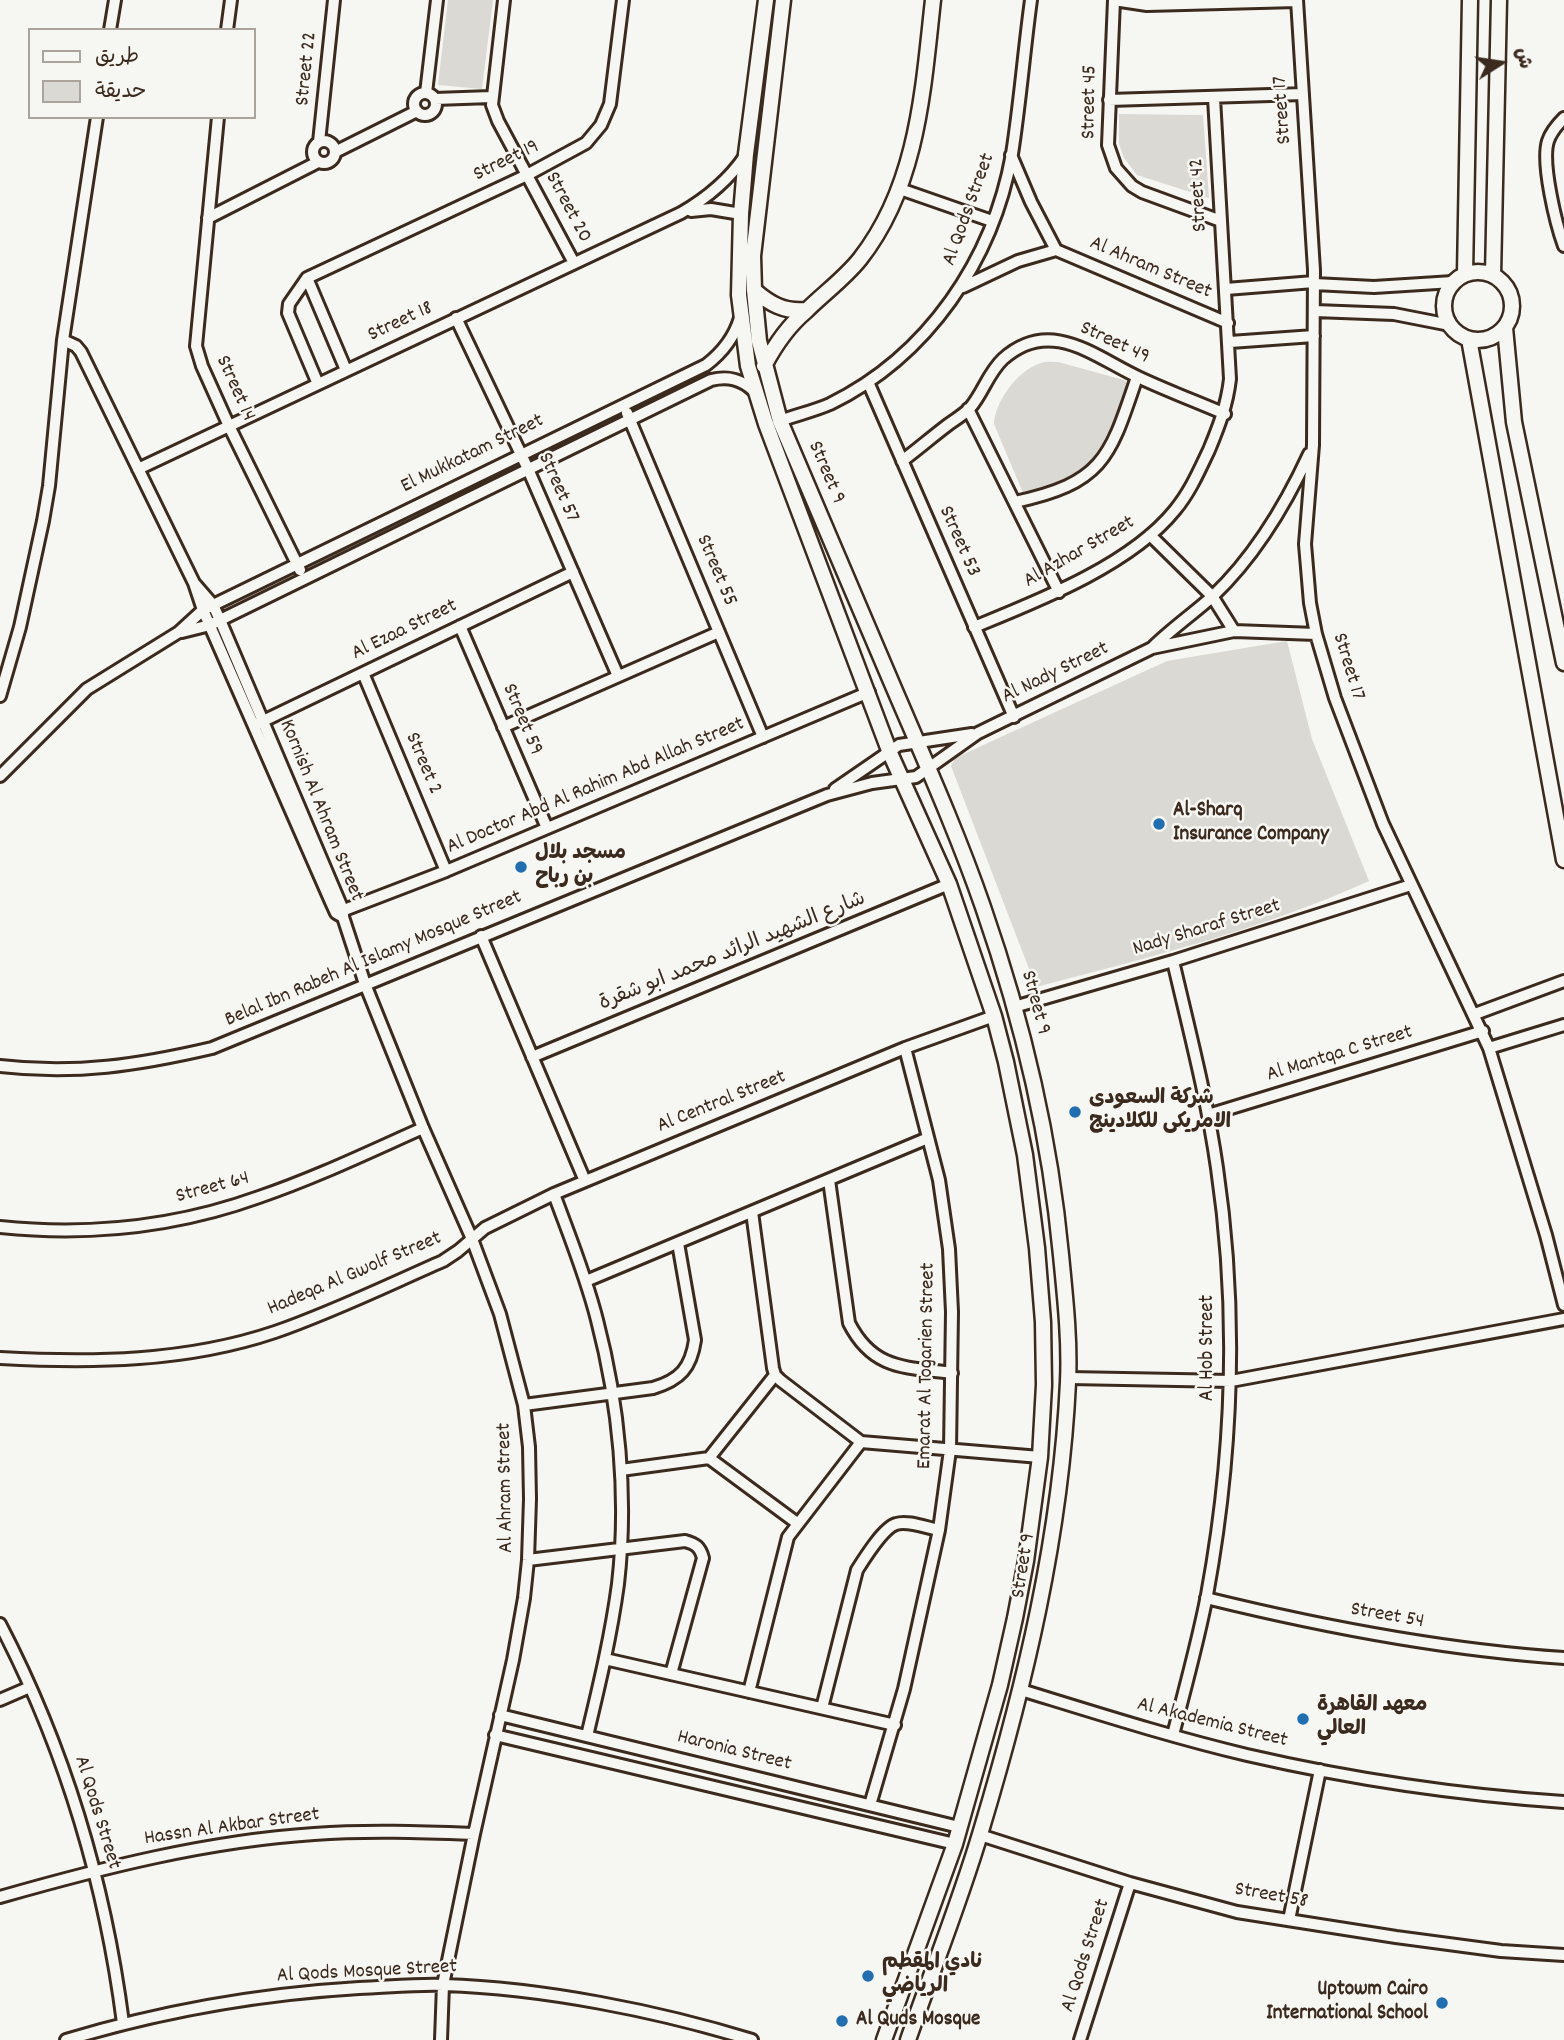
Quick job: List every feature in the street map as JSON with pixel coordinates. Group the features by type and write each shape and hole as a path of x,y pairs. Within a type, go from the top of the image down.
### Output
{"main road":[{"name":"Street 9","path":"766,0 741,214 740,316 743,341 754,391 890,753 941,863 994,1016 1016,1108 1037,1248 1044,1352 1040,1457 1026,1561 1000,1685 955,1844 884,2040"},
{"name":"Street 9","path":"783,0 753,257 754,290 764,366 780,421 967,864 1014,1007 1031,1075 1057,1219 1066,1311 1069,1378 1047,1562 1037,1621 1021,1690 980,1835 908,2040"},
{"path":"764,366 782,336 858,261 885,222 911,155 920,107 933,0"},
{"path":"1470,0 1459,278 1444,303 1450,325 1458,334 1469,339 1489,339 1505,328"},
{"path":"1493,275 1499,0"},
{"path":"1459,278 1479,272 1493,275 1504,283 1511,295 1513,309 1505,328 1514,422 1564,663"},
{"path":"754,290 773,305 783,309 806,310"},
{"path":"1469,339 1564,860"},
{"path":"941,863 953,858 967,864"}],"street":[{"path":"110,28 115,0"},
{"path":"227,28 231,0"},
{"name":"Street 22","path":"319,142 334,0"},
{"path":"335,152 417,111 425,114 436,107 431,96 437,0"},
{"name":"Street 20","path":"504,0 491,97 494,114 574,263"},
{"name":"Street 19","path":"307,278 527,175 586,143 601,125 612,93 623,0"},
{"name":"Al Qods Street","path":"780,421 827,405 868,382 898,360 925,334 962,287 992,221 1011,155 1031,0"},
{"path":"1114,0 1147,5 1297,0"},
{"name":"Street 45","path":"1114,0 1108,145 1111,157 1123,178 1142,192 1221,221"},
{"name":"Street 17","path":"1297,0 1315,312 1313,445 1306,544 1310,603 1316,634 1357,762 1411,885 1483,1031 1546,1235 1564,1305"},
{"path":"1109,100 1214,99 1303,94"},
{"path":"417,111 415,100 419,95 491,97"},
{"name":"Street 42","path":"1214,99 1226,289"},
{"path":"1564,118 1552,132 1546,153 1547,173 1564,246"},
{"path":"0,696 26,604 43,521 63,340 97,119"},
{"name":"Street 14","path":"218,119 196,346 201,366 304,578"},
{"path":"208,218 318,162 331,161 335,152 334,146 329,142 319,142 313,150 318,162"},
{"name":"Street 18","path":"138,469 681,213 721,185 746,154"},
{"name":"Al Ahram Street","path":"1011,155 1056,250 1228,323"},
{"path":"900,189 992,221"},
{"name":"Street 18","path":"681,213 711,209 741,214"},
{"name":"Al Ahram Street","path":"962,287 1008,265 1056,250"},
{"path":"307,278 346,370"},
{"path":"307,278 289,304 288,313 318,384"},
{"path":"1226,289 1314,283 1374,287 1459,278"},
{"name":"Al Azhar Street","path":"974,627 1059,592 1150,535 1175,511 1194,483 1225,414 1230,379 1226,289"},
{"path":"1315,312 1394,314 1450,325"},
{"name":"El Mukkatam Street","path":"208,608 706,365 716,358 732,339 740,316"},
{"name":"Street 57","path":"456,318 522,455 618,676"},
{"path":"1230,342 1314,335"},
{"name":"Kornish Al Ahram Street","path":"63,340 70,342 81,352 208,608 341,913"},
{"name":"Street 49","path":"902,461 968,409 1004,358 1020,348 1039,342 1058,341 1077,345 1138,377 1225,414"},
{"path":"1015,502 1065,489 1092,470 1112,445 1138,377"},
{"name":"El Mukkatam Street","path":"215,623 630,419 720,378 739,380 754,391"},
{"name":"Street 53","path":"868,382 1014,717"},
{"name":"Street 55","path":"624,405 764,737"},
{"path":"968,409 1059,592"},
{"name":"Al Nady Street","path":"1152,648 1212,596 1245,561 1291,493 1313,445"},
{"path":"1150,535 1212,596 1234,631"},
{"name":"Al Ezaa Street","path":"258,723 573,572"},
{"path":"0,776 88,689 179,632 208,608"},
{"path":"179,632 215,623"},
{"name":"Street 59","path":"460,626 547,828"},
{"name":"Al Nady Street","path":"902,779 916,777 928,770 978,733 1152,648 1234,631 1316,634"},
{"path":"503,727 719,632"},
{"name":"Street 2","path":"363,673 446,871"},
{"name":"Al Doctor Abd Al Rahim Abd Allah Street","path":"341,913 869,692"},
{"name":"Al Nady Street","path":"890,753 900,745 978,733"},
{"name":"Belal Ibn Rabeh Al Islamy Mosque Street","path":"827,794 890,753"},
{"name":"Belal Ibn Rabeh Al Islamy Mosque Street","path":"0,1066 31,1070 86,1070 145,1063 212,1048 827,794 902,779"},
{"name":"شارع الشهيد الرائد محمد ابو شقرة","path":"532,1057 949,884"},
{"name":"Nady Sharaf Street","path":"1014,1007 1173,961 1411,885"},
{"name":"Al Ahram Street","path":"341,913 365,984 423,1128 472,1239 500,1314 524,1405 530,1486 528,1560 518,1634 443,1985 441,2040"},
{"path":"481,936 585,1181"},
{"name":"Al Hob Street","path":"1173,961 1208,1115 1224,1225 1231,1381 1222,1489 1206,1598 1173,1735"},
{"path":"1475,1014 1564,981"},
{"name":"Al Central Street","path":"472,1239 499,1219 554,1194 905,1048 994,1016"},
{"path":"1489,1048 1564,1025"},
{"name":"Al Mantqa C Street","path":"1208,1115 1483,1031"},
{"name":"Emarat Al Togarien Street","path":"870,1805 895,1725 939,1530 950,1450 953,1312 949,1249 939,1180 905,1048"},
{"name":"Street 64","path":"0,1227 93,1230 149,1225 205,1214 260,1197 423,1128"},
{"path":"586,1281 928,1138"},
{"path":"829,1180 849,1323 856,1337 873,1354 894,1366 952,1373"},
{"path":"554,1194 586,1281 605,1351 621,1470 618,1583 605,1659 587,1736"},
{"path":"752,1212 775,1376 861,1442 1040,1457"},
{"name":"Hadeqa Al Gwolf Street","path":"0,1358 97,1362 216,1348 274,1332 330,1311 443,1261 472,1239"},
{"path":"524,1405 653,1388 671,1383 684,1371 693,1355 695,1340 678,1243"},
{"path":"1069,1378 1231,1381 1564,1319"},
{"path":"621,1470 709,1458 775,1376"},
{"path":"749,1692 788,1537 861,1442"},
{"path":"709,1458 797,1523"},
{"path":"822,1708 857,1570 887,1530 896,1524 939,1530"},
{"path":"528,1560 685,1541 694,1543 701,1549 703,1558 671,1674"},
{"name":"Street 54","path":"1206,1598 1285,1618 1379,1636 1564,1658"},
{"name":"Al Qods Street","path":"0,1624 55,1744 96,1870 116,1966 124,2023"},
{"path":"605,1659 895,1725"},
{"path":"0,1700 30,1687"},
{"name":"Al Akademia Street","path":"1021,1690 1247,1755 1320,1770 1468,1793 1564,1802"},
{"name":"Haronia Street","path":"500,1715 959,1827"},
{"name":"Haronia Street","path":"495,1735 955,1844"},
{"path":"1289,1920 1320,1770"},
{"name":"Hassn Al Akbar Street","path":"0,1897 96,1870 182,1851 312,1834 378,1831 474,1833"},
{"name":"Street 58","path":"980,1835 1130,1883 1237,1912 1502,1951 1564,1955"},
{"name":"Al Qods Street","path":"1080,2040 1130,1883"},
{"name":"Al Qods Mosque Street","path":"66,2040 190,2008 317,1991 443,1985 590,2002 661,2016 752,2040"}],"green space":[{"path":"448,0 493,0 482,89 438,85"},
{"path":"1119,114 1203,115 1209,198 1137,175 1124,158 1119,144"},
{"path":"1043,362 1058,362 1124,380 1131,386 1128,415 1122,437 1102,463 1074,481 1026,500 994,424 995,415 1003,396 1024,372"},
{"name":"Al-Sharq Insurance Company","path":"1287,641 1312,739 1369,881 1247,928 1036,987 951,766 955,758 1167,661"}],"place":[{"name":"Al-Sharq Insurance Company","path":"1159,824"},
{"name":"مسجد بلال بن رباح","path":"521,867"},
{"name":"شركة السعودى الامريكى للكلادينج","path":"1075,1112"},
{"name":"معهد القاهرة العالي","path":"1303,1719"},
{"name":"نادي المقطم الرياضي","path":"868,1976"},
{"name":"Uptowm Cairo International School","path":"1442,2003"},
{"name":"Al Quds Mosque","path":"842,2021"}]}
